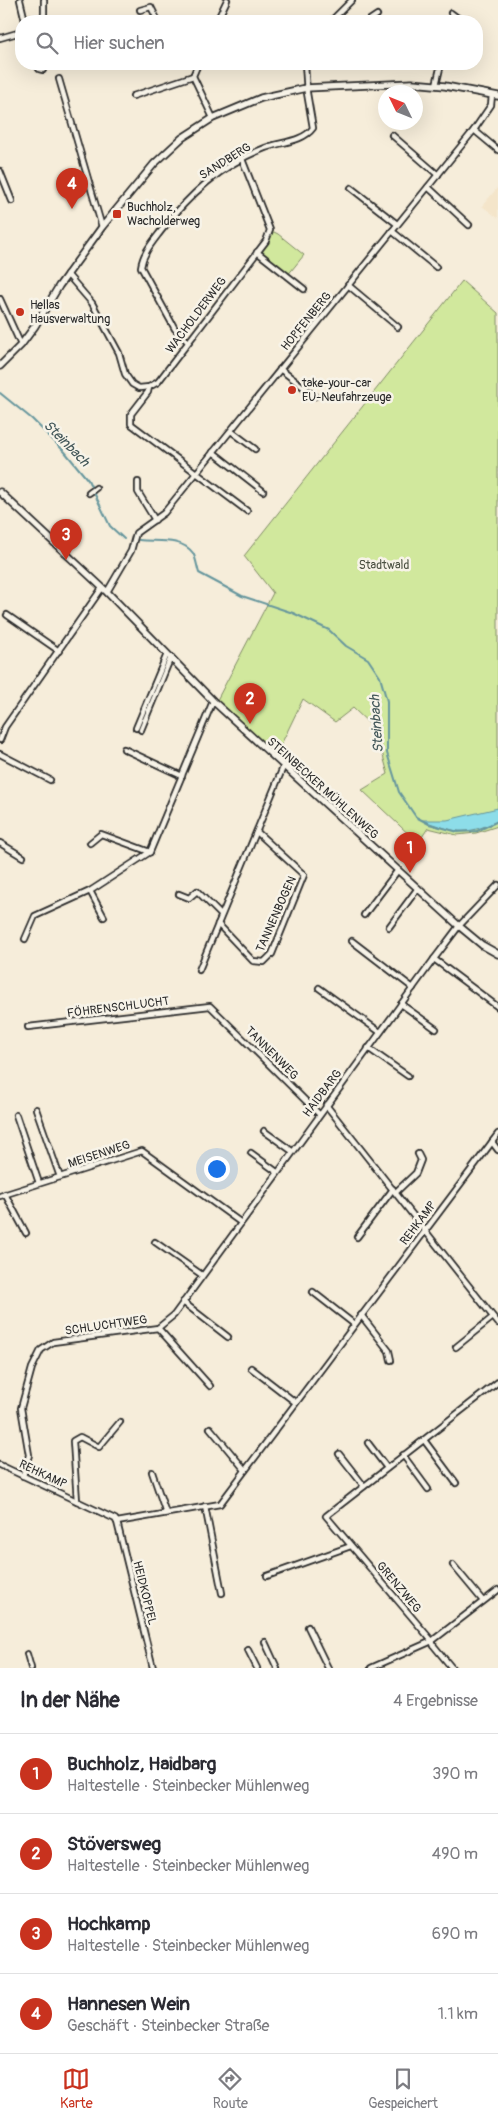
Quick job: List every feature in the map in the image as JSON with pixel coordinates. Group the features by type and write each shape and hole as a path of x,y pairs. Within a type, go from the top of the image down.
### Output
{"street":[{"path":"20,0 24,15"},
{"path":"44,0 44,15"},
{"path":"219,15 227,0"},
{"path":"337,15 352,0"},
{"path":"140,10 151,7 155,15"},
{"path":"0,38 15,34"},
{"path":"196,70 193,76 213,118"},
{"name":"SANDBERG","path":"188,342 175,329 141,267 142,257 189,197 213,177 242,159 265,148 307,136 313,128 306,88 305,70"},
{"path":"436,85 440,70"},
{"path":"133,96 193,76"},
{"path":"59,80 102,227"},
{"path":"0,366 22,345 67,274 102,227 154,164 182,138 213,118 261,98 306,88 388,83 436,85 495,95"},
{"name":"HOPFENBERG","path":"0,740 5,728 131,551 136,533 164,513 474,130 491,105 495,95"},
{"path":"474,130 498,150"},
{"path":"392,135 438,175"},
{"name":"WACHOLDERWEG","path":"197,472 131,424 131,414 148,392 148,387 158,382 266,240 270,230 242,159"},
{"path":"0,171 12,201"},
{"path":"428,187 469,225"},
{"path":"351,188 397,224"},
{"path":"392,231 436,267"},
{"path":"257,252 304,288"},
{"path":"67,274 92,303 119,353 126,374 132,384 139,388 148,387"},
{"name":"HOPFENBERG","path":"348,285 398,327"},
{"path":"0,299 22,345"},
{"name":"HOPFENBERG","path":"280,369 315,396"},
{"path":"231,431 255,449"},
{"path":"213,452 263,491"},
{"path":"197,472 247,511"},
{"path":"138,482 138,492 155,520"},
{"path":"90,493 96,488"},
{"name":"STEINBECKER MÜHLENWEG","path":"0,492 104,590 213,701 459,926 482,945 498,954"},
{"path":"8,615 59,651"},
{"path":"138,729 169,656"},
{"path":"25,940 35,916 90,891 150,852 213,701"},
{"path":"124,749 182,776"},
{"path":"0,754 50,780"},
{"path":"199,970 284,766"},
{"name":"TANNENBOGEN","path":"218,924 254,961 264,962 272,954 304,875 257,832"},
{"path":"90,843 101,834 150,852"},
{"path":"0,843 23,857"},
{"path":"364,915 398,870"},
{"name":"HAIDBARG","path":"174,1315 240,1222 434,959 459,926 498,884"},
{"path":"389,927 418,888"},
{"path":"90,891 104,917"},
{"path":"180,894 189,898 197,891 221,916"},
{"path":"352,941 413,988"},
{"path":"434,959 498,1007"},
{"path":"319,988 380,1032"},
{"path":"401,1004 436,1029"},
{"name":"FÖHRENSCHLUCHT","path":"28,1027 210,1006"},
{"name":"TANNENWEG","path":"210,1006 319,1114"},
{"path":"368,1048 408,1076"},
{"path":"326,1105 498,1323"},
{"name":"MEISENWEG","path":"36,1109 60,1176"},
{"path":"16,1115 39,1183"},
{"path":"264,1132 292,1151"},
{"name":"REHKAMP","path":"0,1465 117,1522 220,1504 498,1134"},
{"path":"492,1142 498,1150"},
{"name":"MEISENWEG","path":"26,1233 3,1195 142,1151 240,1222"},
{"path":"251,1153 277,1172"},
{"path":"357,1237 394,1191 416,1173 421,1160 418,1154"},
{"path":"156,1242 202,1275"},
{"path":"313,1292 354,1324"},
{"path":"183,1302 228,1337"},
{"name":"SCHLUCHTWEG","path":"23,1476 29,1455 21,1408 32,1368 41,1350 53,1342 158,1328 174,1315"},
{"path":"361,1315 389,1351 392,1360"},
{"path":"456,1347 493,1317"},
{"name":"SCHLUCHTWEG","path":"158,1328 210,1386"},
{"path":"251,1368 295,1402"},
{"path":"339,1454 364,1486 498,1382"},
{"name":"REHKAMP","path":"77,1501 73,1441 80,1437 99,1447 120,1422"},
{"path":"210,1428 245,1470"},
{"path":"424,1440 456,1483"},
{"path":"368,1443 387,1468"},
{"path":"403,1455 428,1489"},
{"path":"152,1472 166,1513"},
{"name":"GRENZWEG","path":"364,1486 326,1516 432,1641 452,1668"},
{"path":"204,1506 222,1593"},
{"name":"HEIDKOPPEL","path":"117,1522 153,1668"},
{"path":"267,1576 351,1546"},
{"path":"453,1565 483,1601"},
{"path":"371,1668 432,1641 498,1590"},
{"path":"308,1627 328,1668"},
{"path":"265,1642 277,1668"},
{"path":"248,1650 257,1668"},
{"path":"27,1654 31,1668"}],"shaded area":[{"path":"498,187 498,218 482,206"}],"green space":[{"path":"270,230 278,234 304,255 287,276 257,252"},
{"name":"Stadtwald","path":"462,281 498,313 498,826 476,833 457,835 428,828 418,843 362,790 388,774 376,730 353,708 335,722 303,699 275,757 213,701 217,700 273,593 244,556"}],"water":[{"path":"498,808 498,821 467,831 451,830 421,820 447,820"}],"waterway":[{"name":"Steinbach","path":"0,393 32,419 65,452 88,480 110,526 124,539"},
{"name":"Steinbach","path":"139,540 168,541 182,544 193,553 199,573 242,596 293,613 329,630 346,646 368,659 380,677 387,701 387,753 399,792 416,817 429,824 458,832 477,831 498,821"}],"place":[{"name":"Hannesen Wein","path":"72,209"},
{"name":"Buchholz, Wacholderweg","path":"117,214"},
{"name":"Hellas Hausverwaltung","path":"20,312"},
{"name":"take-your-car EU-Neufahrzeuge","path":"292,390"},
{"name":"Hochkamp","path":"66,560"},
{"name":"Stöversweg","path":"250,724"},
{"name":"Buchholz, Haidbarg","path":"410,873"}]}
